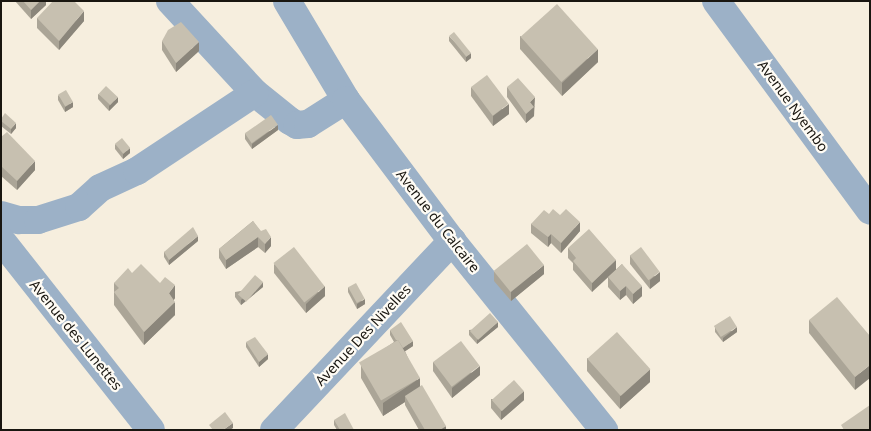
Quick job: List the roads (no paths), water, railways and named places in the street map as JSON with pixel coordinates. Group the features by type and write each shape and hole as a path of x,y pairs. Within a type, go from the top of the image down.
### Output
{"street":[{"path":"170,1 255,93 282,116 297,125 313,122 346,100"},
{"name":"Avenue du Calcaire","path":"287,1 346,100 452,241 604,430"},
{"name":"Avenue Nyembo","path":"716,1 870,211"},
{"path":"1,215 19,220 38,220 80,207 100,188 137,171 255,93"},
{"name":"Avenue des Lunettes","path":"1,240 151,430"},
{"name":"Avenue Des Nivelles","path":"274,430 452,241"}]}
